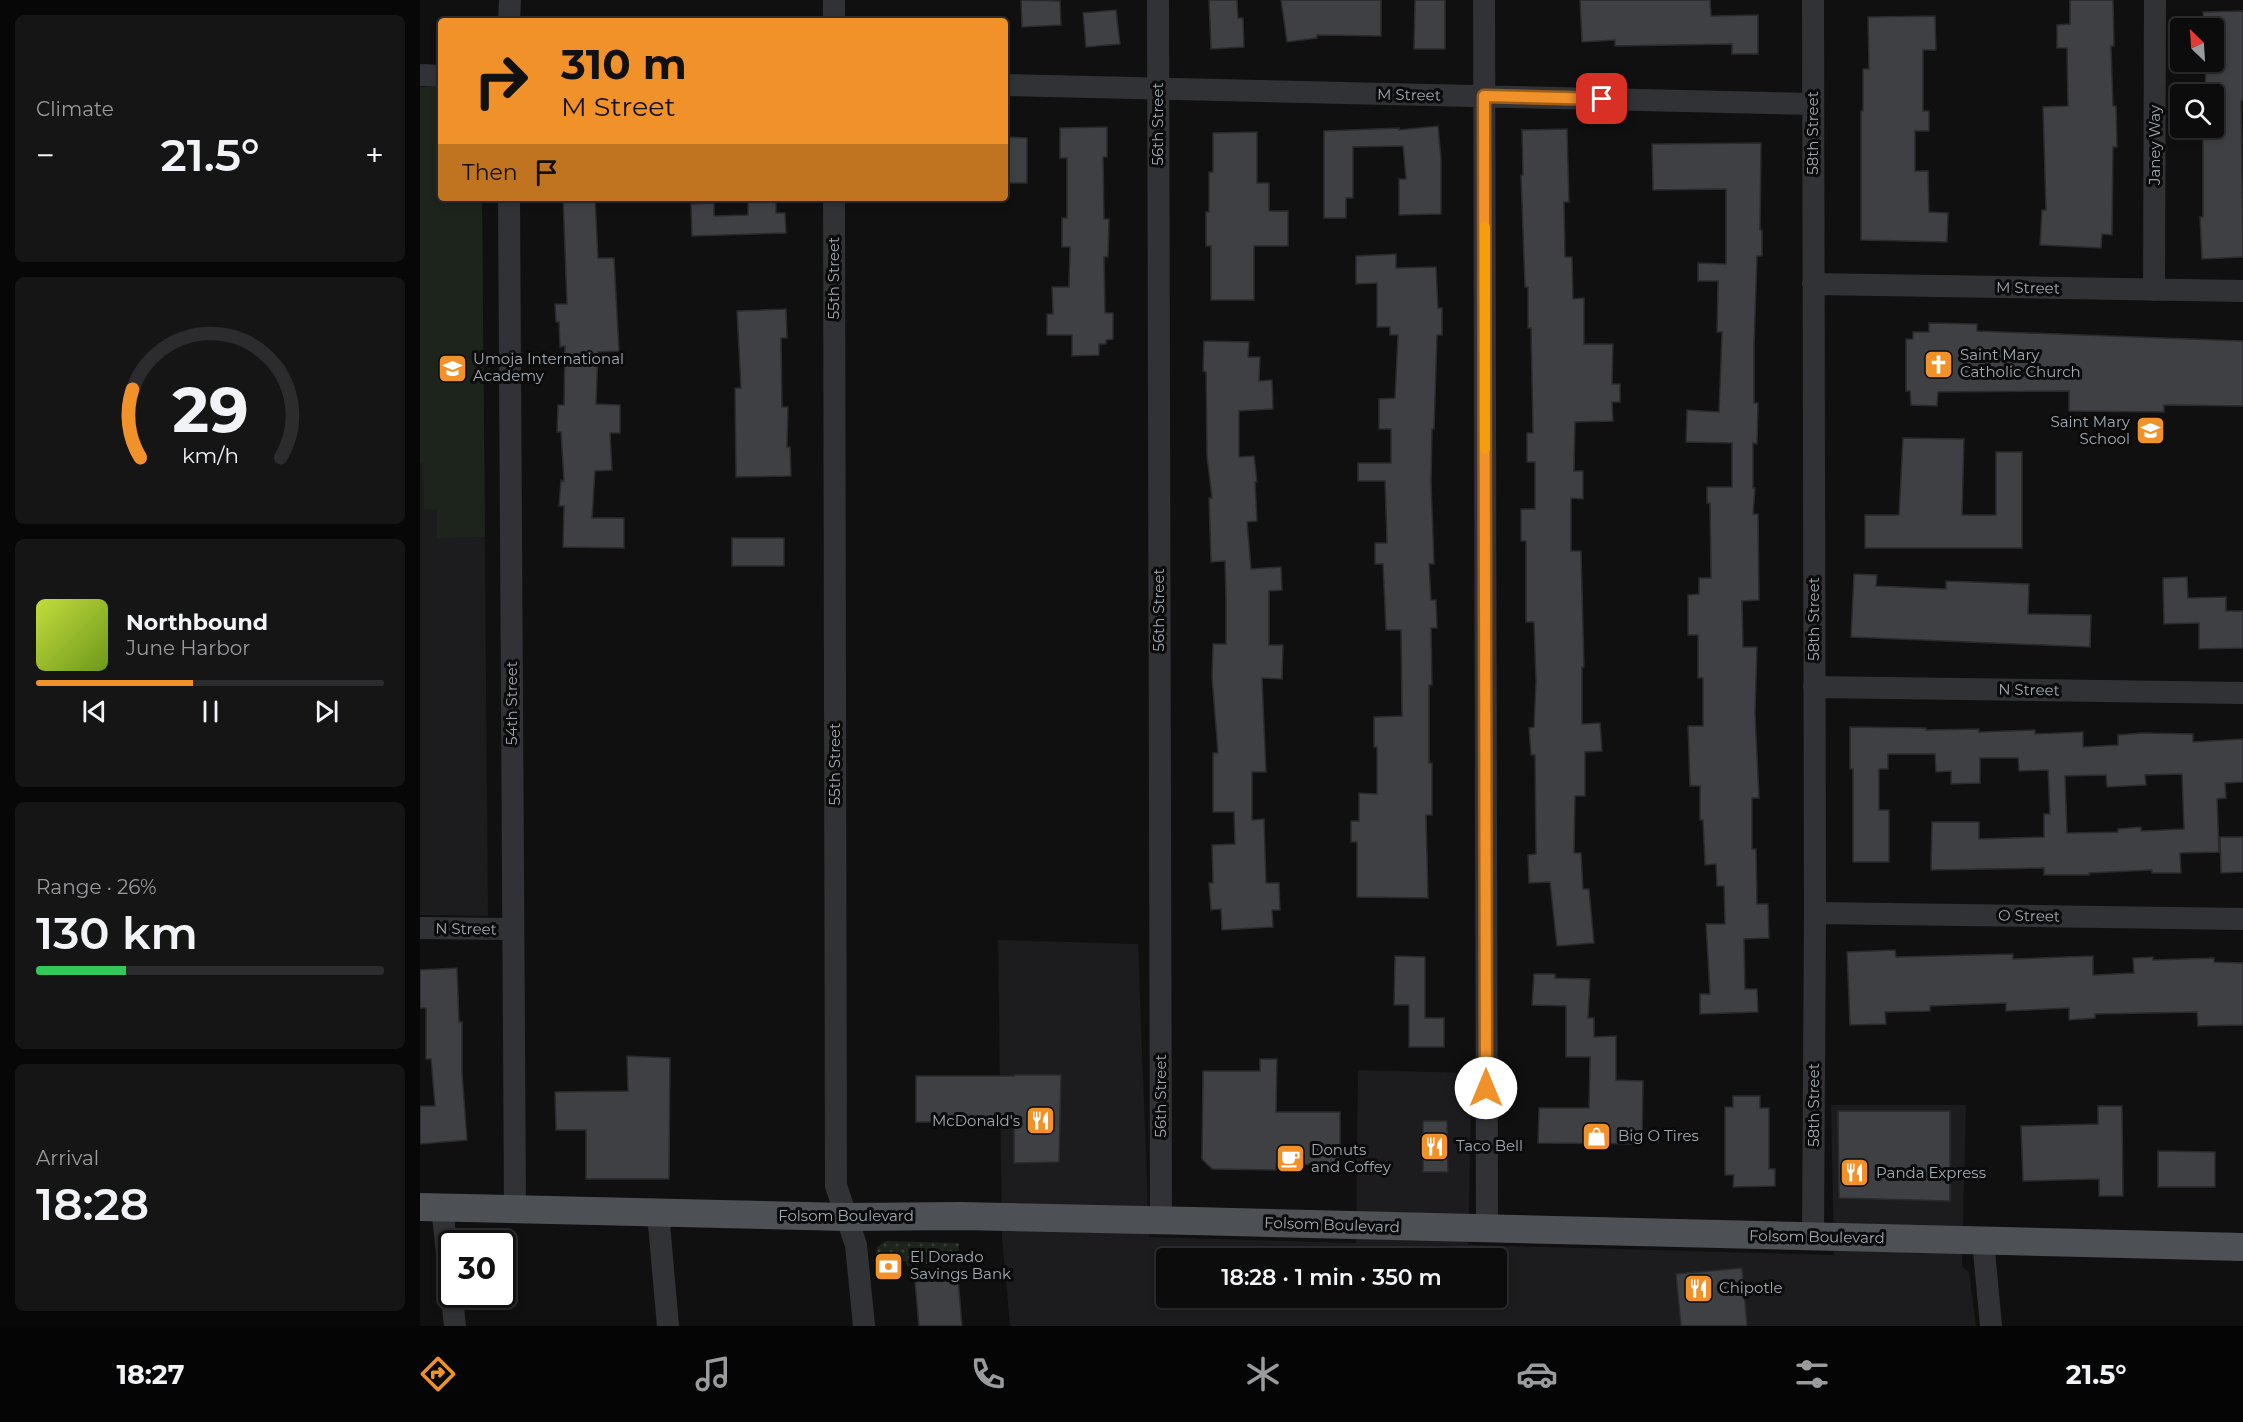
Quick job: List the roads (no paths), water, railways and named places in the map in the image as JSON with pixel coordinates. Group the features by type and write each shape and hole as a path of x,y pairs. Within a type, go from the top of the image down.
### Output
{"main road":[{"name":"Folsom Boulevard","path":"431,1207 658,1213 1161,1220 1487,1230 2243,1247"}],"street":[{"path":"509,18 510,0"},
{"path":"834,0 834,18"},
{"name":"56th Street","path":"1158,0 1161,1220"},
{"path":"1484,0 1487,1230"},
{"name":"58th Street","path":"1813,0 1815,913 1813,1237"},
{"name":"Janey Way","path":"2154,290 2155,0"},
{"path":"420,75 438,76"},
{"name":"M Street","path":"1008,85 1813,104"},
{"name":"54th Street","path":"509,201 515,1208"},
{"name":"55th Street","path":"834,201 836,1186 856,1245 864,1326"},
{"name":"M Street","path":"1813,284 2243,291"},
{"name":"N Street","path":"1814,687 2243,693"},
{"name":"O Street","path":"1815,913 2243,919"},
{"name":"N Street","path":"420,928 513,929"},
{"path":"431,1207 455,1326"},
{"path":"658,1213 668,1326"},
{"path":"1983,1240 1991,1326"}],"place":[{"name":"Saint Mary Catholic Church","path":"1939,364"},
{"name":"Umoja International Academy","path":"452,368"},
{"name":"Saint Mary School","path":"2151,431"},
{"name":"McDonald's","path":"1041,1121"},
{"name":"Big O Tires","path":"1597,1136"},
{"name":"Taco Bell","path":"1435,1146"},
{"name":"Donuts and Coffey","path":"1290,1159"},
{"name":"Panda Express","path":"1855,1173"},
{"name":"El Dorado Savings Bank","path":"889,1266"},
{"name":"Chipotle","path":"1698,1288"}]}
